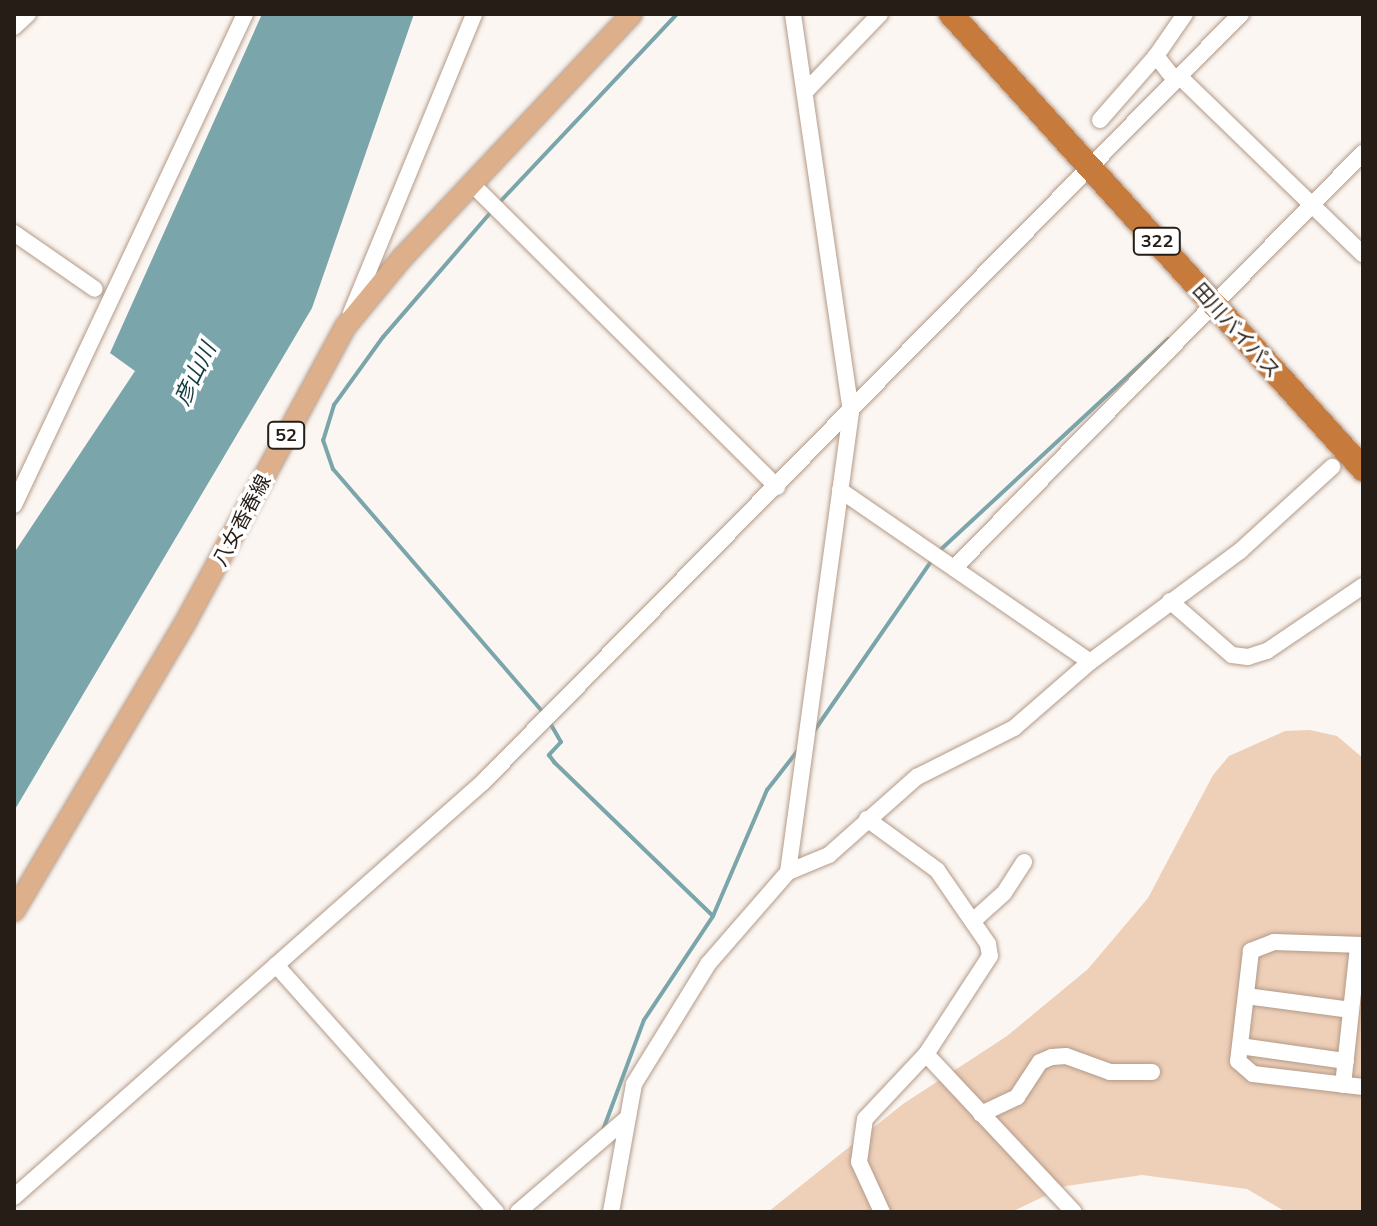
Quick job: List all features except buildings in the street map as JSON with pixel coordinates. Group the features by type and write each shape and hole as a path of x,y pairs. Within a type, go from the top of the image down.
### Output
{"highway":[{"name":"田川バイパス","path":"951,14 1363,469"}],"main road":[{"name":"八女香春線","path":"14,911 149,687 346,326 472,184 632,14"}],"street":[{"path":"14,27 28,14"},
{"path":"14,505 245,14"},
{"path":"346,326 474,14"},
{"path":"788,872 851,412 793,14"},
{"path":"805,92 880,14"},
{"path":"1100,120 1156,56 1185,14"},
{"path":"14,1197 483,782 851,412 1087,164 1241,14"},
{"path":"1156,56 1363,254"},
{"path":"954,568 1363,153"},
{"path":"472,184 777,487"},
{"path":"14,233 95,289"},
{"path":"611,1212 625,1120 634,1084 708,964 788,872 829,855 917,777 1014,728 1090,662 1240,551 1332,467"},
{"path":"840,490 1090,662"},
{"path":"1170,601 1232,655 1248,657 1267,651 1363,586"},
{"path":"867,819 937,870 974,920 990,956 926,1054 865,1119 859,1162 882,1212"},
{"path":"974,920 1004,893 1024,862"},
{"path":"1343,1085 1361,945 1274,942 1251,951 1238,1061 1253,1074 1343,1085 1363,1087"},
{"path":"276,965 496,1212"},
{"path":"1246,996 1351,1010"},
{"path":"1240,1046 1346,1061"},
{"path":"926,1054 1074,1212"},
{"path":"981,1114 1017,1097 1040,1062 1052,1057 1066,1056 1110,1072 1152,1072"},
{"path":"518,1212 625,1120"}],"shaded area":[{"path":"1310,730 1337,736 1363,758 1363,1212 1286,1212 1247,1189 1142,1175 1066,1186 1011,1212 768,1212 903,1104 1007,1036 1088,969 1148,898 1213,775 1229,756 1285,731"}],"water":[{"name":"彦山川","path":"262,14 414,14 312,308 14,811 14,553 135,371 110,353"}],"waterway":[{"path":"497,205 677,14"},
{"path":"491,212 383,337 334,405 323,440 333,469 543,712"},
{"path":"937,553 1168,339"},
{"path":"812,734 932,560"},
{"path":"550,723 561,742 549,755 554,762 713,916"},
{"path":"603,1130 644,1020 713,916 767,790 799,749"}]}
